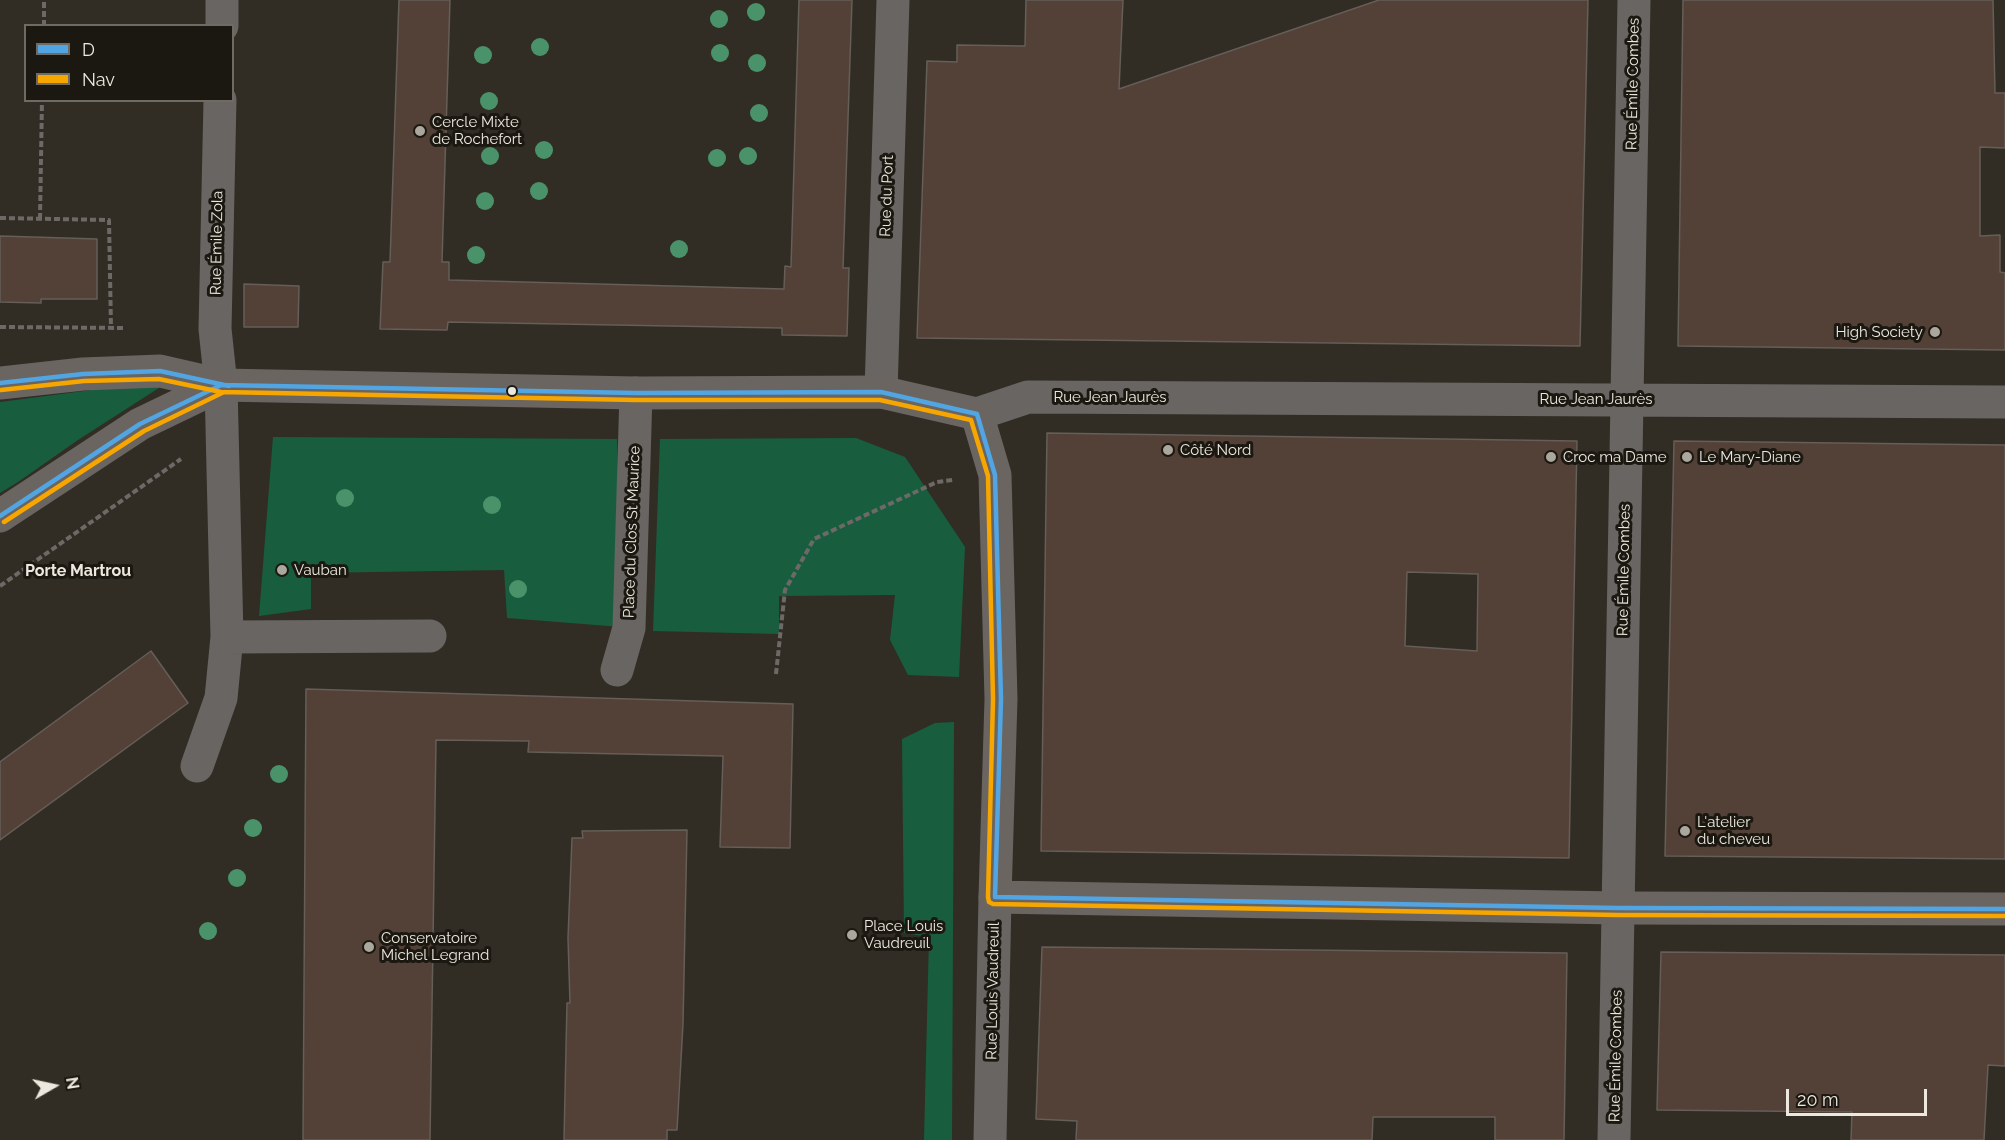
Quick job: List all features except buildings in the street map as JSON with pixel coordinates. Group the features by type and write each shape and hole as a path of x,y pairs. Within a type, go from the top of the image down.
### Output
{"main road":[{"path":"0,383 83,374 160,371 221,385 636,393 881,392 977,414"},
{"path":"0,516 140,424 221,385"},
{"name":"Rue Louis Vaudreuil","path":"977,414 995,475 1001,699 995,897"},
{"path":"995,897 1618,908 2005,909"}],"street":[{"path":"222,0 222,24"},
{"name":"Rue du Port","path":"881,392 893,0"},
{"name":"Rue Émile Combes","path":"1614,1140 1634,0"},
{"name":"Rue Émile Zola","path":"197,766 221,698 227,638 223,429 215,329 220,102"},
{"name":"Place du Clos St Maurice","path":"617,670 629,628 636,393"},
{"name":"Rue Jean Jaurès","path":"977,414 1028,397 2005,402"},
{"path":"227,638 430,636"},
{"name":"Rue Louis Vaudreuil","path":"990,1140 995,897"}],"path":[{"path":"44,0 44,24"},
{"path":"40,219 42,102"},
{"path":"0,218 109,220 111,328"},
{"path":"0,327 134,328"},
{"path":"0,586 223,429"},
{"path":"776,674 785,590 814,539 937,482 995,475"}],"green space":[{"path":"165,384 0,493 0,402 107,388"},
{"path":"273,437 617,439 621,627 507,618 504,570 311,573 311,609 259,616"},
{"path":"856,438 905,457 965,547 959,677 908,675 890,640 895,595 779,596 779,634 653,631 660,439"},
{"path":"954,722 952,1140 924,1140 929,937 904,933 902,739 935,723"}],"transit line":[{"name":"D","path":"0,383 83,374 160,371 229,386"},
{"name":"Nav","path":"1,390 84,381 159,379 221,392 636,400 880,400 971,420 988,476 993,699 988,897 989,902 993,904 1618,915 2005,916"},
{"name":"D","path":"0,516 140,424 221,385 636,393 881,392 977,414"},
{"name":"Nav","path":"4,522 144,431 224,392"},
{"name":"D","path":"977,414 995,475 1001,699 995,897"},
{"name":"D","path":"995,897 1618,908 2005,909"}],"place":[{"name":"Cercle Mixte de Rochefort","path":"420,131"},
{"name":"High Society","path":"1935,332"},
{"name":"Côté Nord","path":"1168,450"},
{"name":"Croc ma Dame","path":"1551,457"},
{"name":"Le Mary-Diane","path":"1687,457"},
{"name":"Vauban","path":"282,570"},
{"name":"L'atelier du cheveu","path":"1685,831"},
{"name":"Place Louis Vaudreuil","path":"852,935"},
{"name":"Conservatoire Michel Legrand","path":"369,947"}],"district":[{"name":"Porte Martrou","path":"78,571"}]}
